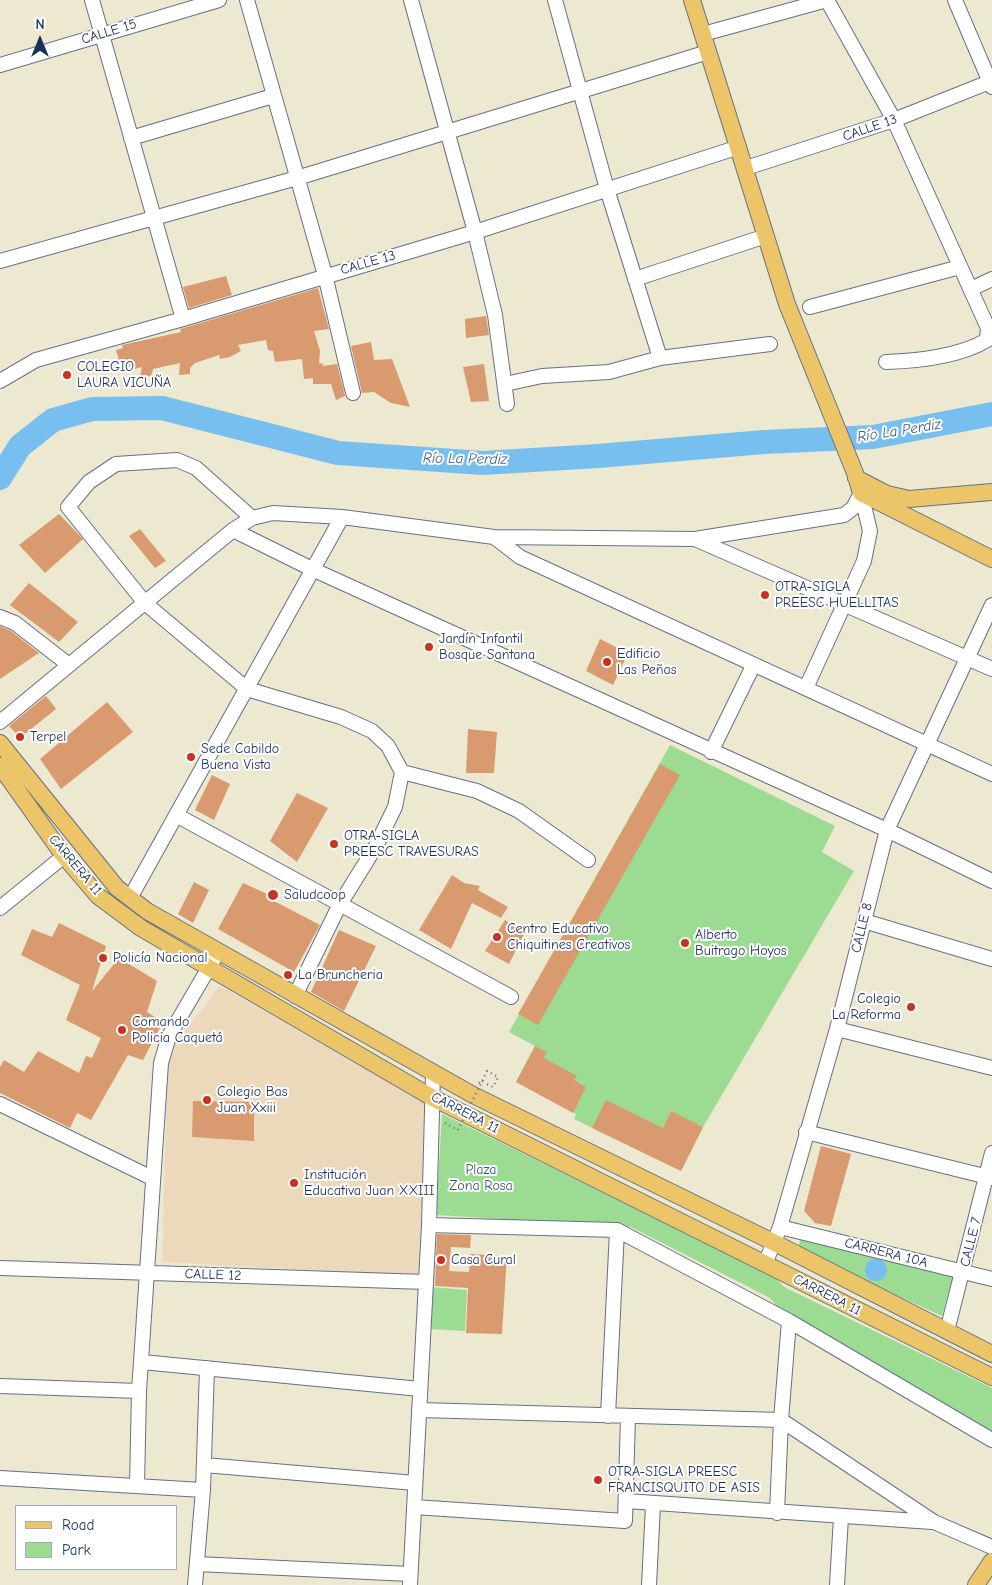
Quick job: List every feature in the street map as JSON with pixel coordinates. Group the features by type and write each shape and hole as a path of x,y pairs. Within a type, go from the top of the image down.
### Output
{"main road":[{"path":"692,0 787,304 857,481 992,559"},
{"path":"857,481 887,494 909,499 992,492"},
{"name":"CARRERA 11","path":"0,743 117,888 147,911 294,996 473,1095 775,1243 992,1354"},
{"name":"CARRERA 11","path":"0,766 64,856 98,896 140,928 433,1098 992,1377"},
{"path":"976,1585 992,1561"}],"street":[{"path":"92,0 183,319"},
{"name":"CALLE 15","path":"0,65 218,0"},
{"path":"247,0 325,275 353,393"},
{"path":"411,0 446,133 475,232 495,315 507,404"},
{"path":"555,0 607,189 660,358"},
{"path":"703,34 827,0 894,120 988,328 987,340 975,347 914,361 886,362"},
{"path":"955,0 991,83"},
{"path":"0,261 297,178 708,52"},
{"name":"CALLE 13","path":"746,168 894,120 991,83"},
{"path":"131,138 274,96"},
{"name":"CALLE 13","path":"0,382 3,378 36,360 183,319 325,275 475,232 739,147"},
{"path":"635,279 766,236"},
{"path":"810,307 960,267"},
{"path":"970,289 992,279"},
{"path":"505,384 542,376 609,372 660,358 770,344"},
{"path":"252,518 196,468 177,460 116,464 89,482 68,507 145,603 247,689 341,717 372,732 388,746 402,772 395,807 376,846 340,904 294,996"},
{"path":"0,722 233,530 252,518 273,513 342,517 494,537 695,539 844,515 852,508 857,481"},
{"path":"806,688 864,561 870,531 857,481"},
{"path":"130,898 342,517"},
{"path":"233,530 314,570 711,752 887,830 992,881"},
{"path":"494,537 520,557 753,666 806,688 992,774"},
{"path":"695,539 846,603 992,669"},
{"name":"CALLE 8","path":"765,1264 780,1227 837,1029 887,830 992,605"},
{"path":"0,617 15,623 70,665"},
{"path":"711,752 753,666"},
{"path":"402,772 477,791 519,811 588,860"},
{"path":"176,815 511,997"},
{"path":"0,908 64,856"},
{"path":"864,921 992,959"},
{"path":"137,1486 140,1391 160,1063 169,1036 218,952"},
{"path":"837,1029 992,1068"},
{"path":"197,1564 410,1580 429,1225 433,1073"},
{"path":"0,1104 152,1178"},
{"path":"806,1132 989,1177"},
{"name":"CALLE 7","path":"947,1331 989,1177 992,1153"},
{"path":"429,1225 617,1230 789,1321 992,1440"},
{"name":"CARRERA 10A","path":"780,1227 992,1279"},
{"path":"608,1416 617,1230"},
{"name":"CALLE 12","path":"0,1268 426,1282"},
{"path":"777,1513 781,1420 789,1321"},
{"path":"142,1362 420,1389"},
{"path":"196,1585 203,1490 208,1368"},
{"path":"0,1386 140,1391"},
{"path":"419,1410 781,1420 934,1522 992,1547"},
{"path":"414,1507 625,1521 628,1416"},
{"path":"204,1465 415,1483"},
{"path":"0,1478 203,1490"},
{"path":"626,1501 653,1505 934,1522"},
{"path":"649,1585 653,1505"},
{"path":"837,1585 841,1517"}],"path":[{"path":"458,1130 487,1071 498,1076 493,1086 485,1083"}],"shaded area":[{"name":"Institución Educativa Juan XXIII","path":"220,986 427,1104 418,1276 162,1262 168,1052"}],"green space":[{"name":"Alberto Buitrago Hoyos","path":"670,745 835,826 822,852 854,871 703,1127 681,1171 574,1119 576,1114 516,1082 535,1046 509,1032"},
{"name":"Plaza Zona Rosa","path":"442,1114 774,1276 784,1287 992,1388 992,1436 782,1312 770,1298 631,1227 436,1215"},
{"path":"800,1240 953,1276 942,1316 801,1251 798,1248"},
{"path":"431,1287 467,1290 465,1331 429,1329"}],"water":[{"path":"876,1259 884,1262 887,1270 884,1278 876,1281 868,1278 865,1270 868,1262"}],"building":[{"path":"226,276 232,295 189,308 183,287"},
{"path":"318,288 329,329 314,331 320,351 319,363 323,364 323,366 337,364 345,396 336,400 331,384 313,384 313,378 304,379 302,359 275,362 273,351 268,350 266,340 238,345 241,351 230,357 220,359 219,355 195,363 190,368 190,374 179,375 180,363 153,369 151,376 140,377 142,367 130,370 129,365 121,368 116,350 123,348 122,345 181,332 180,329"},
{"path":"486,316 489,335 466,338 465,319"},
{"path":"371,342 374,360 392,359 410,407 391,403 374,392 362,393 351,346"},
{"path":"484,364 489,401 471,402 463,367"},
{"path":"59,514 83,539 45,573 19,545"},
{"path":"140,529 166,561 155,568 129,536"},
{"path":"29,583 78,622 59,642 10,605"},
{"path":"0,626 11,631 39,653 0,679"},
{"name":"Edificio Las Peñas","path":"600,639 628,653 613,685 586,671"},
{"path":"46,696 56,709 20,738 9,726"},
{"path":"107,702 133,732 61,789 40,759"},
{"path":"468,729 497,732 494,773 466,773"},
{"path":"660,764 680,775 538,1025 518,1014"},
{"path":"212,775 230,784 214,820 195,810"},
{"path":"297,793 328,808 297,862 270,841"},
{"path":"452,875 464,883 480,886 478,890 508,907 501,918 472,903 451,949 419,930"},
{"path":"194,882 209,890 193,923 178,914"},
{"path":"243,883 276,898 274,901 320,925 294,972 218,929"},
{"path":"505,920 525,932 509,964 485,951"},
{"name":"Comando Policia Caquetá","path":"59,923 106,946 92,991 119,958 157,981 147,1012 163,1022 143,1060 128,1055 91,1120 77,1113 70,1128 0,1093 0,1067 4,1060 24,1072 38,1051 79,1073 86,1056 92,1058 101,1038 66,1020 80,985 21,955 32,929 52,937"},
{"path":"339,930 376,946 344,1011 311,992"},
{"path":"535,1046 547,1052 544,1058 577,1076 574,1080 586,1087 573,1113 516,1082"},
{"path":"606,1100 663,1128 671,1111 703,1127 681,1171 592,1128"},
{"path":"193,1101 254,1102 254,1141 192,1137"},
{"path":"821,1146 851,1154 831,1226 815,1223 804,1211"},
{"path":"437,1234 471,1235 470,1248 451,1247 449,1271 469,1272 470,1254 507,1256 502,1334 466,1333 468,1288 435,1286"}],"waterway":[{"name":"Río La Perdiz","path":"0,478 20,446 53,420 92,409 162,408 338,453 483,463 598,456 764,442 873,437 992,414"}],"place":[{"name":"COLEGIO LAURA VICUÑA","path":"67,375"},
{"name":"OTRA-SIGLA PREESC HUELLITAS","path":"765,595"},
{"name":"Jardín Infantil Bosque Santana","path":"429,647"},
{"name":"Edificio Las Peñas","path":"607,662"},
{"name":"Terpel","path":"20,737"},
{"name":"Sede Cabildo Buena Vista","path":"191,757"},
{"name":"OTRA-SIGLA PREESC TRAVESURAS","path":"334,844"},
{"name":"Saludcoop","path":"273,895"},
{"name":"Centro Educativo Chiquitines Creativos","path":"497,937"},
{"name":"Alberto Buitrago Hoyos","path":"685,943"},
{"name":"Policía Nacional","path":"103,958"},
{"name":"La Bruncheria","path":"288,975"},
{"name":"Colegio La Reforma","path":"911,1007"},
{"name":"Comando Policia Caquetá","path":"122,1030"},
{"name":"Colegio Bas Juan Xxiii","path":"207,1100"},
{"name":"Institución Educativa Juan XXIII","path":"294,1183"},
{"name":"Casa Cural","path":"441,1260"},
{"name":"OTRA-SIGLA PREESC FRANCISQUITO DE ASIS","path":"598,1480"}]}
